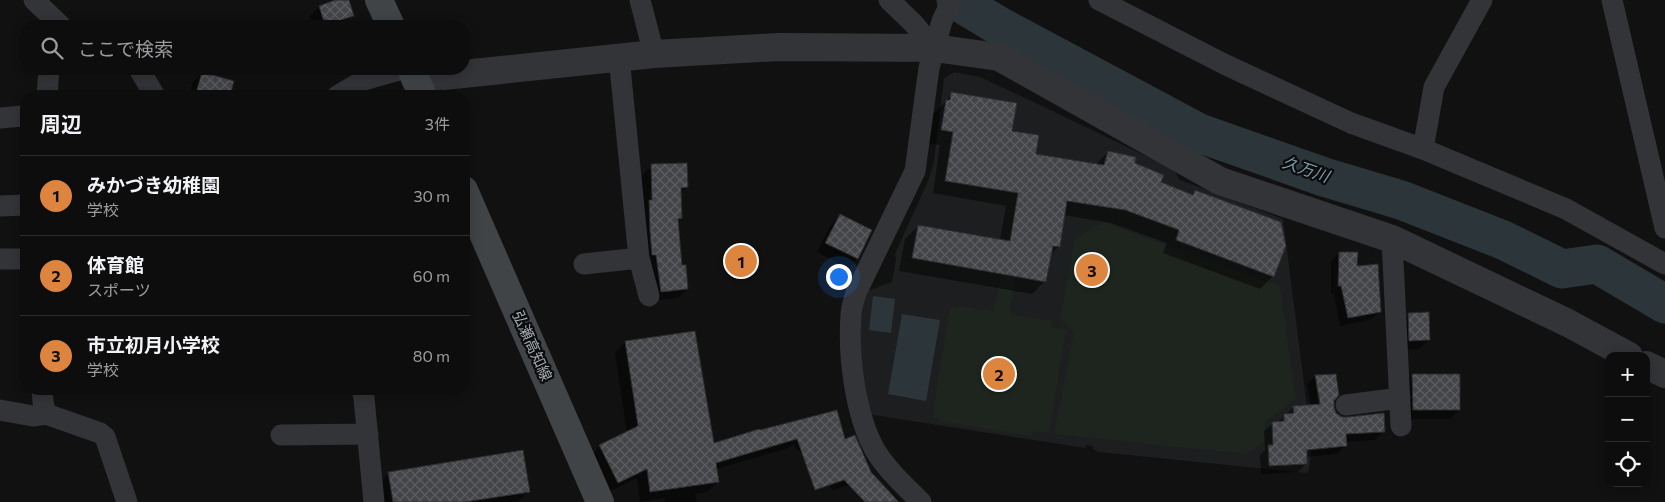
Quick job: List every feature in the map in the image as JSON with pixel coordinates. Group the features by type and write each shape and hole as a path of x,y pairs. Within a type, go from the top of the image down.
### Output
{"main road":[{"path":"380,0 388,20"},
{"name":"弘瀬高知線","path":"470,204 600,502"}],"street":[{"path":"34,0 54,20"},
{"path":"640,0 654,54"},
{"path":"889,0 913,23 934,48"},
{"path":"921,502 896,477 876,452 869,437 859,407 854,379 850,344 850,314 856,293 915,171 929,68 942,21 952,0"},
{"path":"1099,0 1224,64 1342,119 1423,149 1566,209 1665,264"},
{"path":"1423,149 1434,87 1482,0"},
{"path":"1612,0 1665,228"},
{"path":"470,72 654,54 779,47 934,48 999,57 1220,181 1392,239 1568,323 1622,352"},
{"path":"620,58 639,258 649,296"},
{"path":"47,90 49,75"},
{"path":"143,75 151,90"},
{"path":"347,90 364,80 444,75"},
{"path":"0,118 20,116"},
{"path":"0,206 20,205"},
{"path":"1392,239 1401,426"},
{"path":"584,264 639,258"},
{"path":"0,259 20,259"},
{"path":"1650,367 1665,374"},
{"path":"42,395 46,414"},
{"path":"363,395 374,502"},
{"path":"1346,405 1400,398"},
{"path":"0,410 33,416 46,414 100,433 105,437 127,502"},
{"path":"281,435 368,434"}],"shaded area":[{"path":"954,72 980,77 1040,105 1173,169 1180,180 1283,219 1312,446 1307,473 1099,452 1093,449 1093,446 1085,445 1085,448 867,414 861,376 858,315 867,291 892,282 896,259 895,254 928,181 934,161 944,78"},
{"path":"1103,222 1280,286 1296,399 1265,422 1266,441 1247,454 1054,434 1074,332 1060,319 1075,239"},
{"path":"1000,274 1015,277 1010,314 1052,321 1051,327 1066,330 1049,433 1033,431 1032,436 939,421 939,419 932,418 950,307 957,308 958,306 994,311"},
{"path":"873,296 895,299 891,333 869,330"},
{"path":"902,314 940,320 926,401 888,394"}],"building":[{"path":"335,0 349,0 354,16 341,20 323,20 319,6"},
{"path":"201,75 213,75 234,81 232,90 197,90"},
{"path":"951,92 1017,103 1012,131 1039,135 1036,154 1104,165 1108,151 1136,157 1135,163 1164,175 1161,182 1193,195 1195,190 1281,222 1286,246 1274,277 1176,240 1179,230 1125,210 1067,201 1060,247 1053,246 1046,282 912,258 918,225 1010,241 1018,193 945,181 953,132 941,130 946,100 950,100"},
{"path":"687,163 688,187 681,188 682,218 678,219 682,265 686,265 688,289 661,292 656,255 652,255 650,231 649,200 652,200 651,164"},
{"path":"840,214 872,230 858,259 825,243"},
{"path":"1339,252 1358,252 1357,266 1378,264 1381,312 1348,318 1341,286 1338,286"},
{"path":"1429,312 1430,340 1409,341 1408,313"},
{"path":"695,331 714,443 759,429 837,410 845,439 855,435 871,472 899,502 865,502 844,480 815,490 797,439 716,463 719,482 650,492 647,469 618,483 599,445 638,426 625,341"},
{"path":"1336,374 1339,395 1334,401 1336,413 1342,417 1348,417 1384,413 1385,432 1346,434 1347,446 1307,450 1307,464 1269,466 1268,445 1273,445 1272,422 1284,421 1284,414 1294,413 1293,406 1320,404 1315,375"},
{"path":"1412,374 1460,374 1460,410 1413,410"},
{"path":"523,450 530,492 465,502 393,502 388,472"}],"waterway":[{"name":"久万川","path":"956,0 999,26 1199,133 1324,177 1401,200 1503,240 1562,269 1597,264 1665,304"}],"place":[{"name":"みかづき幼稚園","path":"741,261"},
{"name":"市立初月小学校","path":"1092,270"},
{"name":"体育館","path":"999,374"}]}
